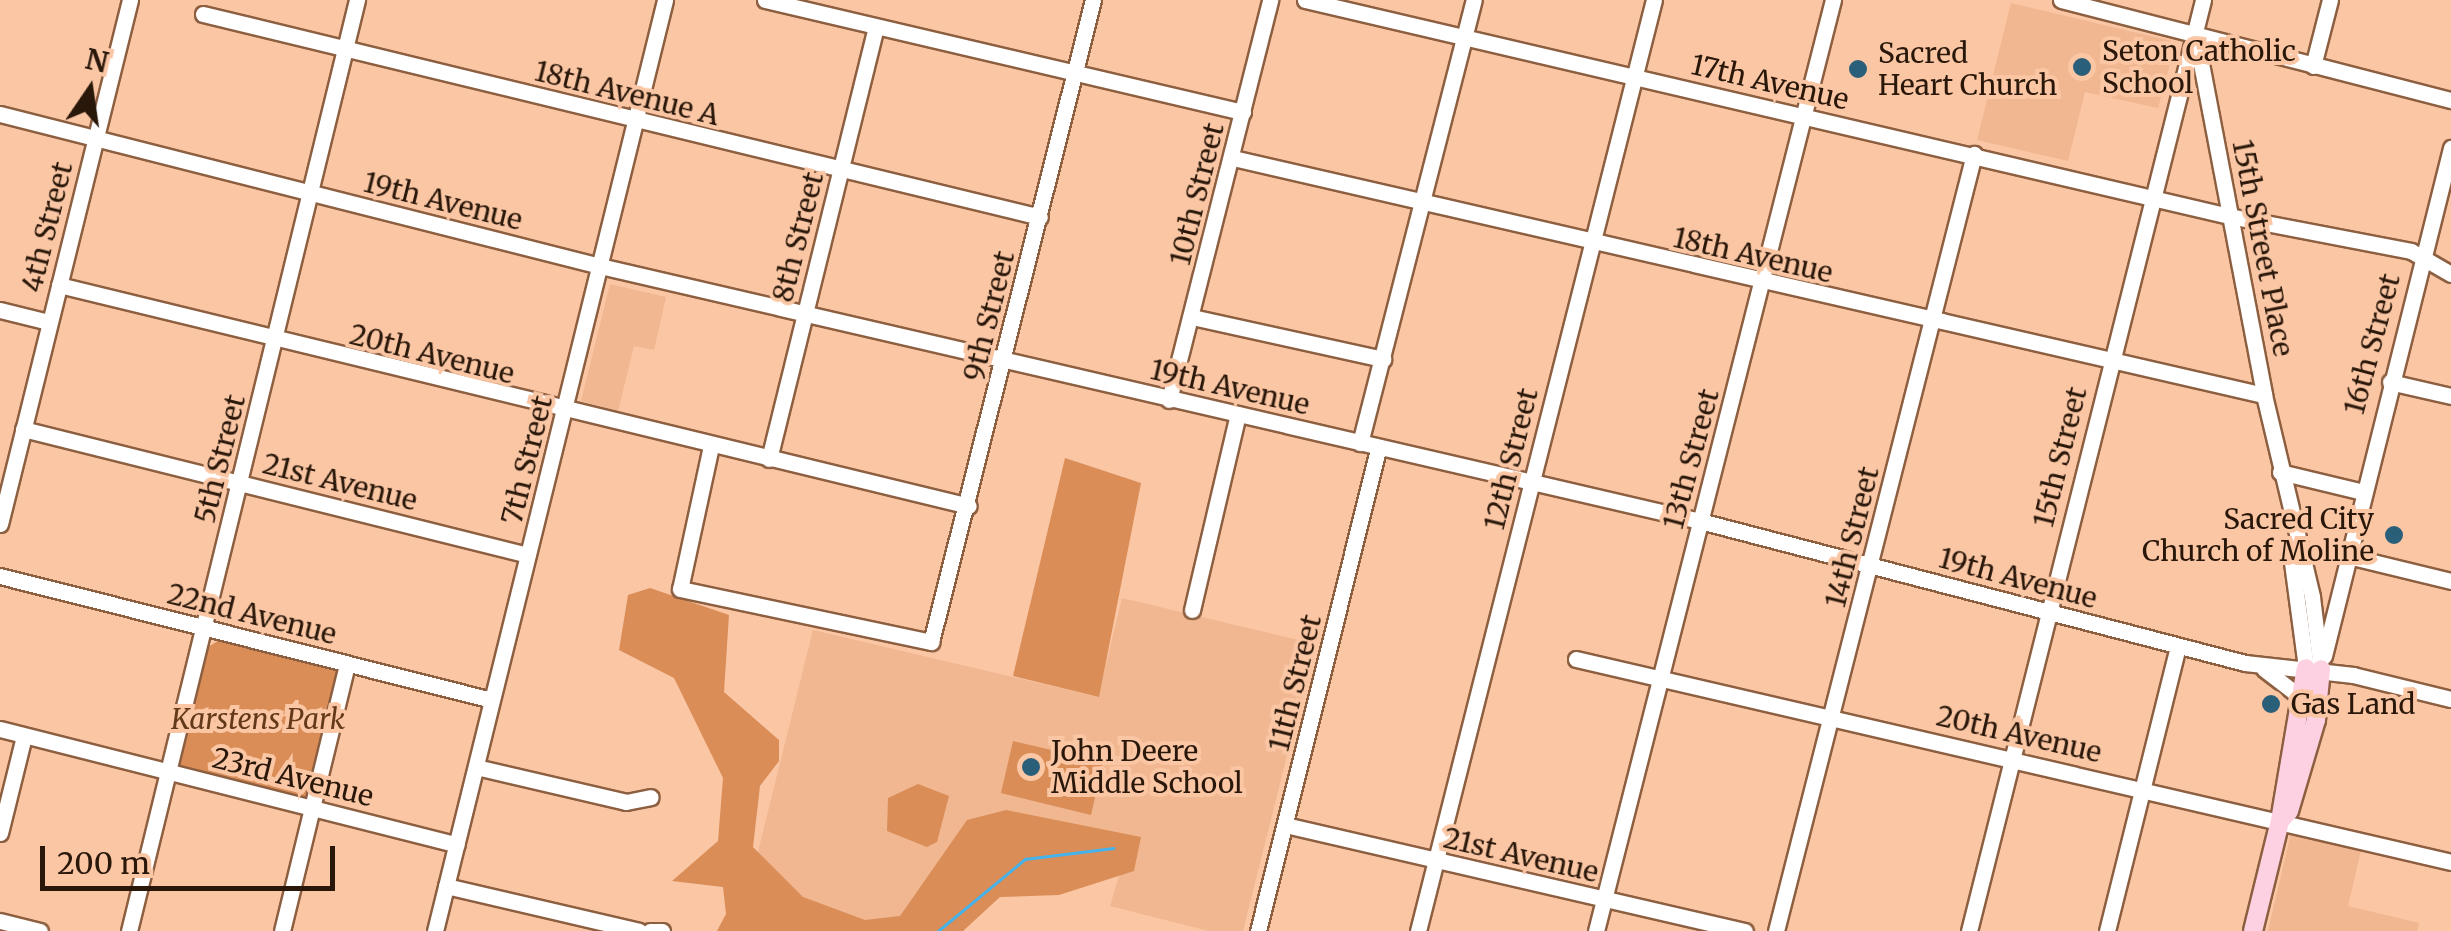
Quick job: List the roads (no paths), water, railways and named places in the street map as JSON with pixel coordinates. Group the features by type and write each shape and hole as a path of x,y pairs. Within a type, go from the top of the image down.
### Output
{"main road":[{"name":"15th Street Place","path":"2280,821 2302,699 2313,668"},
{"path":"2252,931 2280,821 2289,811 2316,720 2313,668"}],"street":[{"name":"4th Street","path":"0,524 130,0"},
{"name":"5th Street","path":"129,931 358,0"},
{"name":"7th Street","path":"435,931 665,0"},
{"path":"765,0 1243,112"},
{"name":"9th Street","path":"711,446 680,588 931,642 969,506 1093,0"},
{"name":"10th Street","path":"1169,400 1270,0"},
{"name":"17th Avenue","path":"1305,0 2229,216 2411,250 2451,274"},
{"path":"1360,442 1474,0"},
{"name":"12th Street","path":"1418,931 1654,0"},
{"name":"13th Street","path":"1596,931 1833,0"},
{"path":"2061,0 2451,100"},
{"path":"2195,34 2204,0"},
{"path":"2313,66 2330,0"},
{"name":"18th Avenue A","path":"203,14 636,122 1040,216"},
{"name":"8th Street","path":"768,458 876,27"},
{"name":"15th Street","path":"1970,931 2151,197 2195,34"},
{"name":"15th Street Place","path":"2195,34 2280,472 2312,597 2313,668"},
{"path":"2174,112 2208,112"},
{"name":"19th Avenue","path":"0,114 600,266 1700,521 2256,665 2313,668 2451,699"},
{"name":"16th Street","path":"2313,668 2348,556 2451,148"},
{"name":"14th Street","path":"1776,931 1974,154"},
{"name":"18th Avenue","path":"1233,158 1763,284 2264,395"},
{"name":"20th Avenue","path":"59,285 564,413 969,506"},
{"path":"0,310 49,322"},
{"path":"1192,317 1382,359"},
{"path":"2390,382 2451,396"},
{"path":"1192,610 1238,414"},
{"name":"21st Avenue","path":"23,429 528,555"},
{"name":"11th Street","path":"1258,931 1379,447"},
{"path":"2280,472 2363,492"},
{"name":"15th Street Place","path":"2280,472 2313,668"},
{"path":"2348,556 2451,581"},
{"name":"22nd Avenue","path":"0,576 492,700"},
{"path":"2274,667 2298,651 2304,628"},
{"path":"2107,931 2178,646"},
{"name":"20th Avenue","path":"1576,659 2451,862"},
{"path":"282,931 348,664"},
{"path":"2256,665 2291,684 2302,699"},
{"name":"23rd Avenue","path":"0,730 457,845"},
{"path":"0,832 24,736"},
{"path":"476,767 626,802 650,797"},
{"name":"21st Avenue","path":"1285,825 1746,931"},
{"path":"446,886 639,931"},
{"path":"0,921 40,931"},
{"path":"650,931 662,931"}],"waterway":[{"path":"938,931 1025,859 1113,848"}],"place":[{"name":"Seton Catholic School","path":"2082,67"},
{"name":"Sacred Heart Church","path":"1858,69"},
{"name":"Sacred City Church of Moline","path":"2394,535"},
{"name":"Gas Land","path":"2271,704"},
{"name":"John Deere Middle School","path":"1031,767"}],"park label":[{"name":"Karstens Park","path":"258,719"}]}
